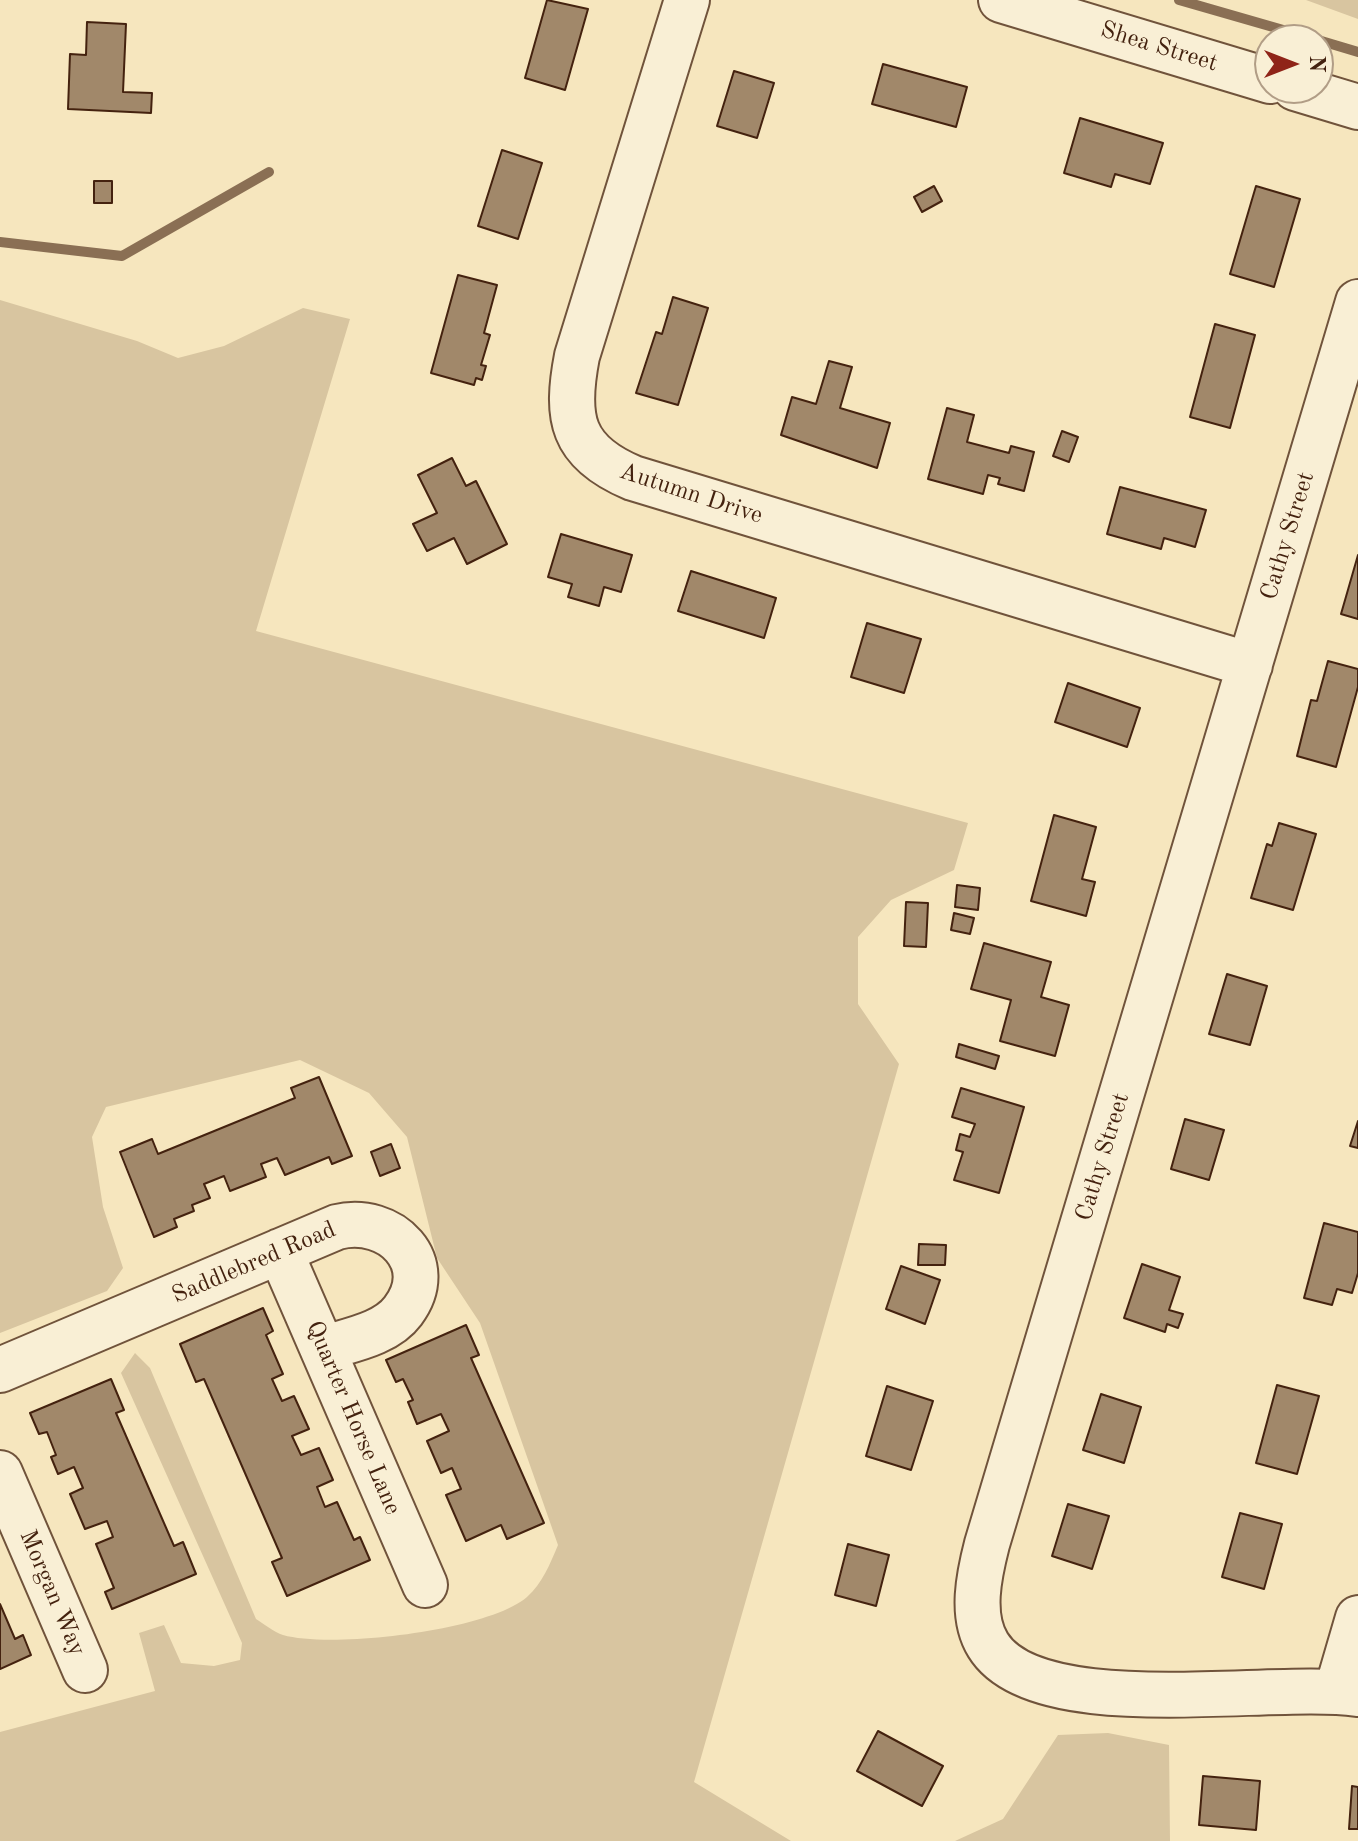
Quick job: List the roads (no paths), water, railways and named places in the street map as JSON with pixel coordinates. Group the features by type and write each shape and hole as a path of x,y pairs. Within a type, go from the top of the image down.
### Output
{"street":[{"name":"Autumn Drive","path":"687,0 577,356 571,399 573,419 587,449 612,470 633,478 1250,665"},
{"name":"Shea Street","path":"1001,0 1254,76"},
{"path":"1334,100 1358,107"},
{"name":"Cathy Street","path":"1348,1692 1140,1696 1077,1689 1024,1673 1005,1663 988,1645 980,1621 980,1575 1358,302"},
{"name":"Saddlebred Road","path":"0,1370 280,1251 355,1223 373,1224 390,1232 411,1260 411,1296 402,1312 389,1325 325,1348"},
{"name":"Quarter Horse Lane","path":"280,1251 325,1348 425,1585"},
{"name":"Morgan Way","path":"0,1473 85,1670"},
{"path":"1348,1692 1358,1618"}],"waterway":[{"path":"1179,0 1262,24"},
{"path":"1334,45 1358,52"},
{"path":"0,242 122,256 269,172"}]}
